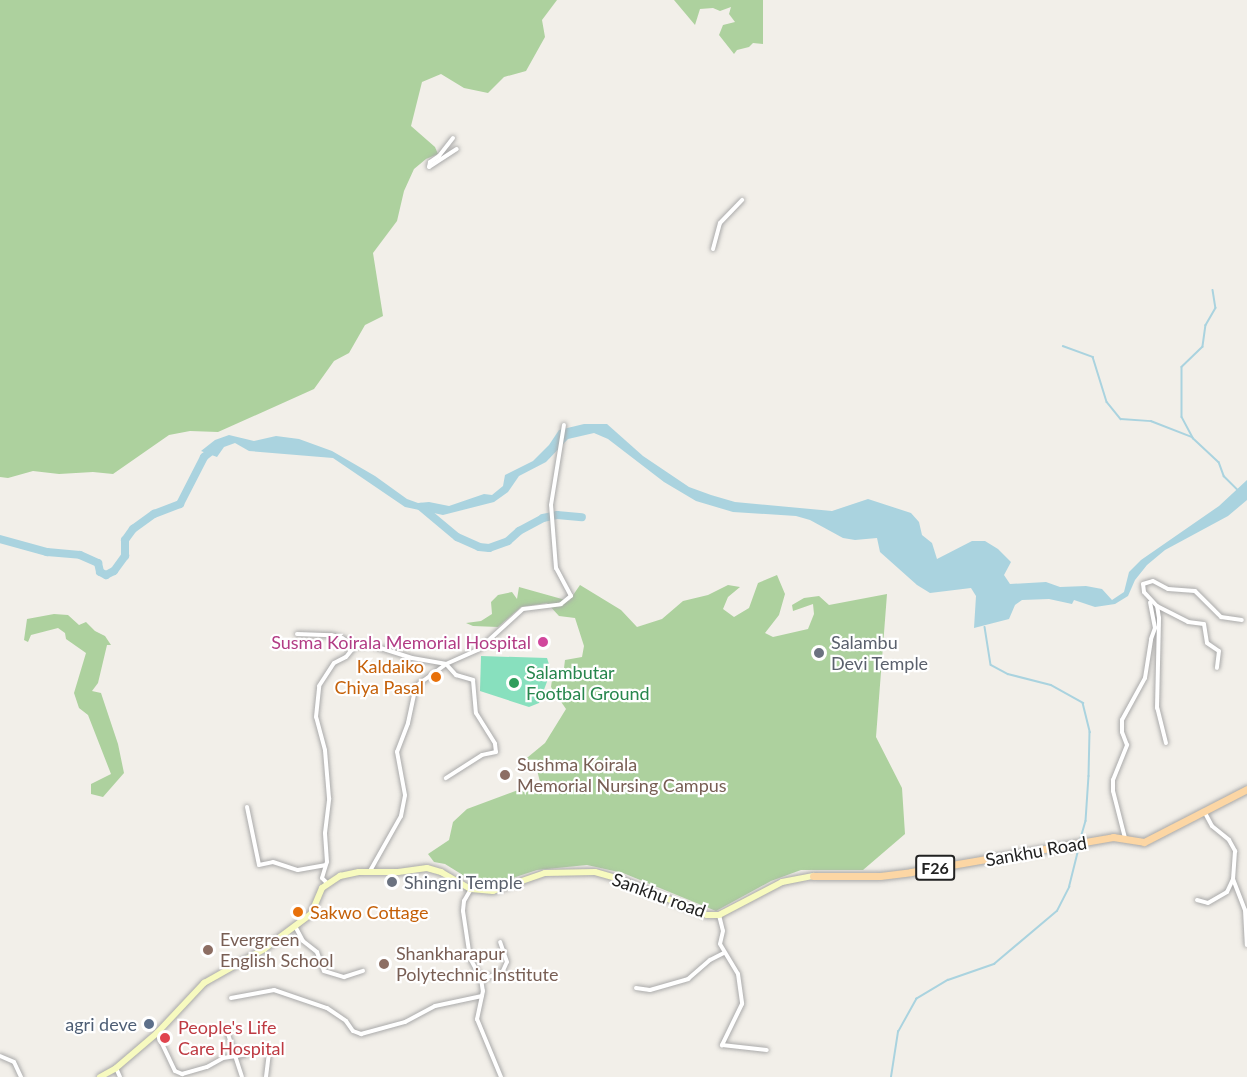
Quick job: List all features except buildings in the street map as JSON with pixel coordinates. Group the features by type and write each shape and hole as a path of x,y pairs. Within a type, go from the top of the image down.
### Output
{"main road":[{"name":"Sankhu Road","path":"813,876 880,876 954,866 1089,841 1125,838 1144,842 1247,789"},
{"path":"100,1077 116,1068 157,1033 204,983 264,949 314,912 322,888 327,883 348,873 370,871 391,873 428,868 441,872 471,889"},
{"name":"Sankhu road","path":"471,889 493,891 545,873 595,872 620,879 707,915 719,915 782,882 813,876"}],"street":[{"path":"453,138 429,166 434,166 457,149"},
{"path":"712,249 720,223 742,200"},
{"path":"370,871 401,816 405,795 397,752 408,723 414,689 446,664 479,649 524,609 554,606 570,598 570,592 556,568 551,512 554,479 562,446 564,425"},
{"path":"1125,838 1113,791 1113,780 1125,756 1127,745 1122,732 1122,720 1145,678 1150,639 1155,627 1150,601 1142,586 1147,581 1153,581 1168,589 1195,591 1221,617 1242,620"},
{"path":"1150,601 1188,622 1204,624 1207,643 1219,651 1217,668"},
{"path":"1157,606 1161,628 1157,647 1157,708 1166,743"},
{"path":"297,634 331,635 342,638 355,646 380,646 412,658 446,664 456,675 473,680 476,712 495,744 496,752 482,755 446,778"},
{"path":"327,883 322,878 325,865 329,798 325,750 316,717 319,686 334,663 346,657 355,646"},
{"path":"247,807 259,865 273,861 298,870 325,865"},
{"path":"1197,900 1208,903 1227,892 1233,879 1235,855 1233,847 1212,826 1203,810"},
{"path":"1233,879 1245,910 1247,945"},
{"path":"471,889 464,901 463,911 470,958 481,979 482,996 477,1019 501,1077"},
{"path":"719,915 723,931 720,944 738,974 742,1004 722,1045 767,1050"},
{"path":"295,926 303,941 317,952 324,971 344,977 363,971"},
{"path":"481,979 502,973 507,962 500,942"},
{"path":"636,988 650,990 688,979 710,960 724,953"},
{"path":"231,998 274,990 327,1008 346,1021 353,1031 361,1034 405,1022 435,1006 482,996"},
{"path":"227,1032 242,1077"},
{"path":"157,1033 178,1073 195,1072 220,1059 247,1054"},
{"path":"266,1077 269,1053"},
{"path":"0,1056 14,1062 21,1077"},
{"path":"116,1068 120,1077"}],"green space":[{"path":"0,0 557,0 542,20 545,37 526,71 504,77 488,93 464,88 441,74 422,82 411,126 435,147 438,154 426,159 414,169 404,191 397,221 373,253 383,316 365,325 349,353 334,361 314,389 218,432 190,431 169,435 113,474 93,472 59,474 33,471 8,478 0,477"},
{"path":"674,0 763,0 763,44 753,43 749,47 737,50 734,54 719,35 723,25 735,22 729,14 731,7 720,11 713,8 700,9 695,25"},
{"path":"777,575 785,594 779,615 765,633 773,637 808,629 814,614 813,604 793,611 792,605 804,598 819,596 829,605 887,594 876,737 902,788 905,834 863,870 801,870 771,881 716,911 623,873 587,865 537,870 497,883 482,884 474,882 445,864 434,862 428,854 449,840 453,822 467,809 540,782 535,762 522,762 545,743 566,709 551,687 553,673 564,668 565,660 582,657 584,646 575,618 559,616 547,603 521,607 498,627 473,626 466,623 481,621 492,614 491,602 498,595 512,592 517,599 519,587 569,601 580,585 621,610 637,627 662,619 683,601 708,595 728,585 740,587 728,597 723,609 734,617 749,608 758,583"},
{"path":"54,614 68,615 79,625 86,622 95,631 105,636 111,645 107,645 98,683 92,691 101,693 118,744 124,773 103,797 91,794 91,784 111,774 88,715 79,708 74,693 86,653 66,639 65,633 58,628 31,635 28,642 24,640 27,619"},
{"name":"Salambutar Footbal Ground","path":"481,656 547,658 551,671 539,703 529,707 480,691"}],"water":[{"path":"584,424 607,424 643,456 689,487 711,495 735,502 832,511 868,499 911,513 919,522 922,535 932,543 937,559 972,541 985,541 998,549 1011,562 1004,575 1010,584 1046,582 1060,587 1086,586 1102,589 1112,600 1124,592 1129,572 1141,560 1219,506 1247,480 1247,500 1228,516 1165,550 1147,565 1135,580 1128,596 1115,604 1095,607 1074,600 1072,604 1049,599 1022,600 1015,605 1009,619 974,628 976,596 971,588 930,593 917,585 880,552 877,538 855,540 843,538 810,520 796,516 733,512 696,501 664,482 608,439 594,433 568,439 546,462 519,476 508,492 494,502 443,515 405,507 333,458 249,451 235,443 224,447 217,457 201,451 215,440 229,435 254,441 276,436 299,439 332,451 375,476 407,499 418,503 429,502 449,506 484,494 492,495 503,486 505,475 533,461 549,445 559,430"}],"waterway":[{"path":"1213,290 1216,308 1206,325 1203,347 1182,367 1182,417 1193,438 1219,462 1224,476 1239,491"},
{"path":"1063,346 1093,357 1107,402 1121,419 1151,421 1192,437"},
{"path":"0,539 47,552 80,555 98,563 100,572 106,575 114,571 125,556 125,540 133,529 154,514 180,504 204,457 214,449"},
{"path":"421,507 457,537 479,547 489,548 508,541 519,531 543,518 557,515 582,517"},
{"path":"985,627 991,665 1008,674 1051,685 1083,703 1090,732 1086,821 1081,839"},
{"path":"891,1077 898,1032 916,999 948,980 994,964 1057,911 1069,887 1079,847"}],"place":[{"name":"Susma Koirala Memorial Hospital","path":"543,642"},
{"name":"Salambu Devi Temple","path":"819,653"},
{"name":"Kaldaiko Chiya Pasal","path":"436,677"},
{"name":"Salambutar Footbal Ground","path":"514,683"},
{"name":"Sushma Koirala Memorial Nursing Campus","path":"505,775"},
{"name":"Shingni Temple","path":"392,882"},
{"name":"Sakwo Cottage","path":"298,912"},
{"name":"Evergreen English School","path":"208,950"},
{"name":"Shankharapur Polytechnic Institute","path":"384,964"},
{"name":"agri deve","path":"149,1024"},
{"name":"People's Life Care Hospital","path":"165,1038"}]}
